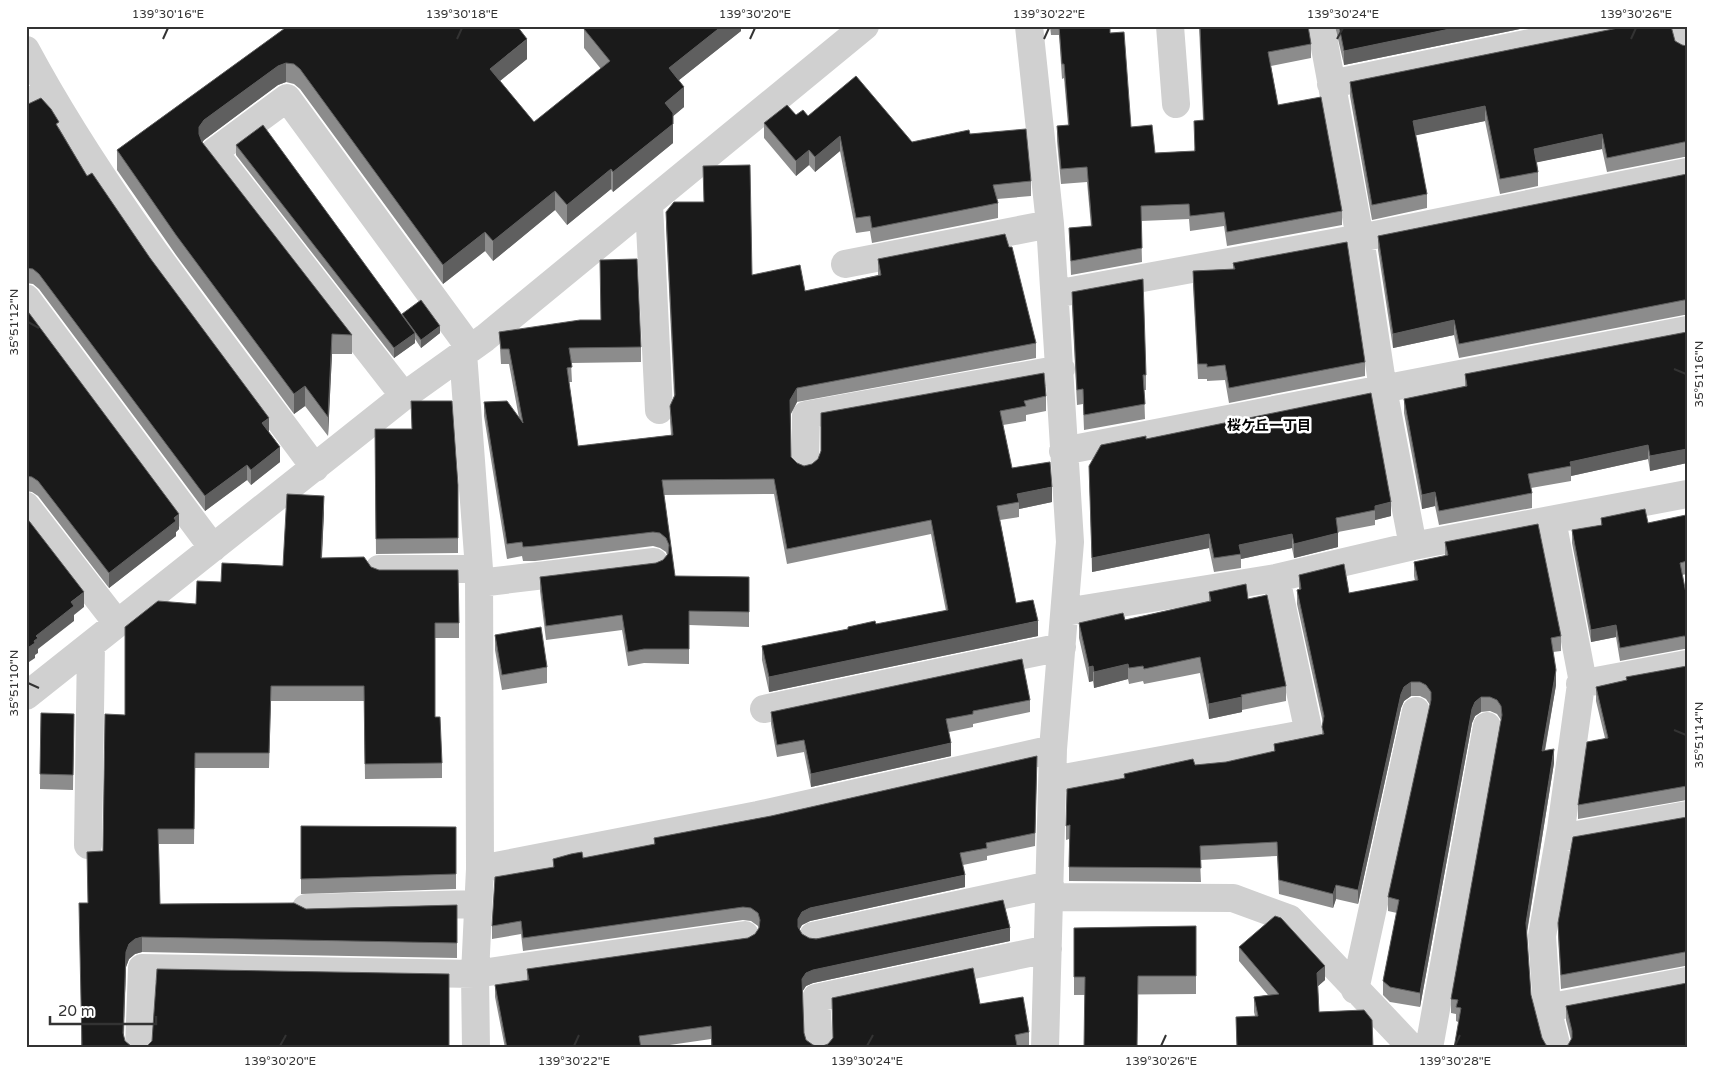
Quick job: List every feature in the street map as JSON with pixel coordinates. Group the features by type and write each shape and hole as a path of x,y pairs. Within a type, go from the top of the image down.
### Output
{"street":[{"path":"26,696 404,396 467,351 865,26"},
{"path":"1029,26 1050,224 1061,369 1063,452 1070,542 1052,749 1053,780 1045,1048"},
{"path":"1170,26 1176,104"},
{"path":"1321,26 1360,238 1383,389 1413,546"},
{"path":"1331,84 1613,26"},
{"path":"1683,26 1687,45"},
{"path":"26,50 37,97 101,176 315,468"},
{"path":"404,396 214,152 287,98 467,351 479,576 480,869 475,974 476,1048"},
{"path":"1055,294 1360,238 1687,172"},
{"path":"648,205 658,410"},
{"path":"845,264 1050,224"},
{"path":"26,298 213,548"},
{"path":"1063,452 1687,330"},
{"path":"805,466 806,415 1061,369"},
{"path":"1065,612 1276,578 1413,546 1687,494"},
{"path":"26,506 117,623"},
{"path":"1552,520 1582,677 1560,838 1542,936 1547,1008 1557,1048"},
{"path":"379,569 479,576 654,562"},
{"path":"1053,780 1309,733 1276,578"},
{"path":"88,845 90,645"},
{"path":"764,709 1062,647"},
{"path":"1580,684 1687,664"},
{"path":"1355,990 1416,711"},
{"path":"1429,1048 1487,726"},
{"path":"480,869 758,815 1052,749"},
{"path":"1560,838 1687,815"},
{"path":"813,936 1049,891 1233,898 1290,919 1355,990 1412,1048"},
{"path":"306,908 478,904"},
{"path":"139,1048 142,968 475,974 744,935"},
{"path":"819,1044 816,998 1048,950"},
{"path":"1547,1008 1687,981"}],"building":[{"path":"288,26 517,26 527,39 490,69 534,122 610,61 584,29 587,26 722,26 669,68 684,87 665,103 673,113 673,124 613,172 611,169 567,205 555,191 493,241 485,232 443,265 300,69 294,64 286,63 278,66 204,120 199,127 202,142 352,335 332,334 328,417 305,386 294,394 176,235 117,150"},
{"path":"1059,26 1110,26 1110,33 1124,32 1131,127 1152,125 1155,153 1195,151 1194,121 1204,120 1200,26 1308,26 1311,44 1268,52 1278,105 1321,97 1342,211 1227,232 1224,212 1190,216 1189,204 1141,206 1142,248 1071,261 1069,228 1092,226 1087,167 1061,169 1057,126 1069,125"},
{"path":"1339,26 1464,26 1344,51"},
{"path":"1623,26 1671,26 1675,41 1687,46 1687,142 1607,158 1602,134 1534,149 1538,172 1500,179 1485,106 1413,121 1427,194 1372,205 1350,82"},
{"path":"856,76 912,142 969,130 970,134 1026,129 1031,181 993,185 998,203 872,228 870,216 856,218 840,136 815,157 809,150 796,161 764,123 787,105 796,115 803,110 808,116"},
{"path":"41,98 59,122 56,124 87,176 92,173 150,258 269,418 262,423 280,447 251,470 247,465 205,496 39,274 33,269 26,268 26,105"},
{"path":"263,125 415,333 394,348 236,145"},
{"path":"750,165 752,275 800,265 805,291 881,275 878,259 1005,234 1009,247 1012,247 1036,343 797,388 790,400 791,457 797,463 804,466 812,464 818,459 821,451 821,413 1044,373 1046,396 1024,401 1026,406 1000,411 1012,468 1050,462 1052,487 1017,494 1019,502 997,506 1016,603 1033,600 1038,621 769,677 762,646 848,629 848,627 875,621 876,624 948,610 931,520 787,549 774,479 662,480 675,576 749,577 749,612 689,611 689,649 644,649 628,652 622,615 546,626 540,577 656,563 663,560 668,554 669,545 666,538 660,533 653,532 523,547 522,542 507,544 484,402 507,401 523,423 509,349 501,349 499,332 580,320 601,320 600,260 637,259 641,347 569,348 572,367 567,368 578,446 673,435 670,406 675,395 666,212 674,202 704,202 703,166"},
{"path":"1687,174 1687,300 1459,344 1454,320 1393,334 1378,236"},
{"path":"1347,242 1365,362 1229,388 1225,365 1207,367 1207,364 1198,364 1193,271 1235,269 1233,263"},
{"path":"1143,279 1146,375 1143,375 1145,404 1084,415 1083,389 1077,390 1072,292"},
{"path":"421,300 440,326 421,340 402,314"},
{"path":"26,309 179,514 174,518 176,521 109,573 38,481 26,476"},
{"path":"1687,332 1687,449 1650,456 1648,445 1570,462 1571,466 1528,474 1532,493 1439,511 1435,492 1422,495 1404,399 1467,386 1465,374"},
{"path":"1371,393 1391,502 1375,506 1375,510 1336,518 1338,533 1294,544 1292,534 1239,545 1241,554 1214,558 1209,534 1092,558 1089,466 1101,445 1146,436 1146,439"},
{"path":"411,401 452,401 458,485 458,538 376,539 375,429 412,429"},
{"path":"287,494 324,496 321,558 364,557 371,567 379,570 458,570 459,623 435,623 435,717 440,717 442,763 365,764 364,686 271,686 269,753 195,753 194,829 158,829 160,904 294,903 306,909 457,905 457,943 142,937 135,939 129,944 126,952 123,1033 125,1041 136,1048 82,1048 79,903 88,903 87,852 103,851 105,714 125,715 125,627 158,601 196,604 197,581 221,582 222,563 283,566"},
{"path":"1645,509 1648,523 1686,515 1687,561 1680,563 1687,598 1687,637 1620,648 1616,625 1591,630 1572,530 1602,525 1601,518"},
{"path":"26,517 84,592 71,602 74,606 36,636 38,638 34,641 35,643 26,649"},
{"path":"1538,524 1561,636 1551,638 1556,670 1542,751 1554,749 1526,923 1531,995 1542,1038 1546,1045 1551,1048 1454,1048 1461,1008 1456,1007 1458,1000 1451,999 1502,715 1501,706 1497,700 1490,697 1481,697 1475,702 1472,709 1420,993 1390,987 1383,981 1399,900 1388,897 1431,700 1431,692 1426,685 1420,682 1411,682 1404,687 1401,694 1358,890 1336,885 1333,894 1279,880 1277,842 1200,846 1201,868 1069,867 1070,825 1066,826 1067,789 1125,778 1124,774 1193,759 1195,765 1226,762 1275,751 1274,744 1324,734 1322,727 1324,716 1297,590 1301,589 1299,575 1344,564 1349,593 1418,580 1414,562 1448,555 1445,542"},
{"path":"1246,584 1248,599 1267,595 1286,686 1209,704 1200,657 1144,669 1143,666 1129,668 1128,664 1094,672 1093,666 1089,667 1079,623 1123,613 1125,620 1211,601 1209,592"},
{"path":"541,627 547,667 502,675 495,635"},
{"path":"1022,659 1030,700 973,711 973,714 946,719 951,743 811,774 804,740 777,745 771,712"},
{"path":"1687,666 1687,786 1578,805 1587,742 1608,738 1596,687 1627,680 1626,677"},
{"path":"41,713 74,714 73,775 40,774"},
{"path":"1037,756 1035,833 986,843 987,848 960,853 965,875 810,908 802,912 798,919 798,927 802,934 816,939 1003,900 1010,928 806,973 802,979 804,1033 806,1040 820,1047 828,1044 833,1038 832,998 973,968 980,1004 1023,997 1029,1032 1015,1035 1017,1046 1009,1048 712,1048 711,1026 639,1036 641,1048 507,1048 495,985 529,980 527,969 748,938 755,934 759,928 760,920 758,913 751,908 743,907 523,938 521,921 492,926 495,877 554,867 553,859 571,854 582,852 583,858 655,844 654,838 771,816"},
{"path":"1687,817 1687,952 1561,975 1558,923 1573,837"},
{"path":"301,826 456,827 456,874 301,879"},
{"path":"1275,916 1281,918 1325,966 1317,973 1319,1012 1364,1010 1372,1020 1373,1048 1237,1048 1236,1017 1258,1016 1254,997 1279,994 1239,947"},
{"path":"1196,926 1196,976 1138,976 1137,1048 1084,1048 1085,977 1074,977 1074,928"},
{"path":"157,969 449,974 449,1048 141,1048 147,1046 152,1041"},
{"path":"1687,983 1687,1048 1563,1048 1568,1045 1572,1038 1566,1006"}],"district":[{"name":"桜ケ丘一丁目","path":"1269,425"}]}
